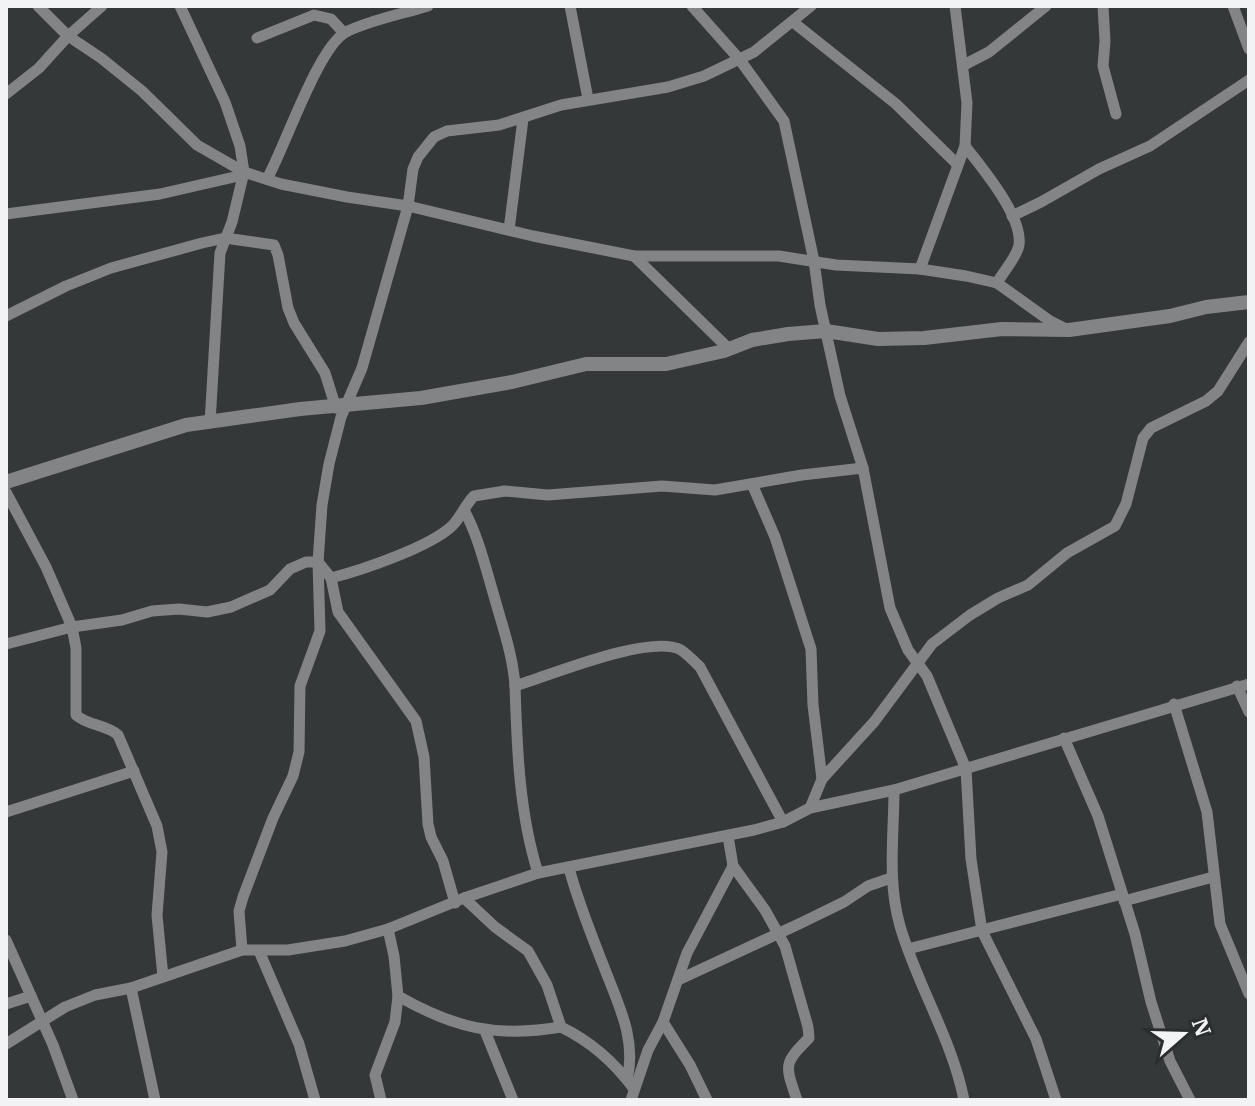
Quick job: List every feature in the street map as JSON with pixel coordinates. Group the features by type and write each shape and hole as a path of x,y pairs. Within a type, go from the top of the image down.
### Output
{"street":[{"path":"38,6 68,36 142,91 197,145 243,174 347,197 408,206 634,256 779,256 836,265 920,269 997,283 1050,321 1069,330"},
{"path":"6,94 39,68 68,36 102,6"},
{"path":"180,6 225,102 240,146 243,174 218,269 210,423"},
{"path":"267,179 311,81 344,33 428,6"},
{"path":"570,6 588,99"},
{"path":"692,6 740,60 784,121 840,396 863,468 890,608 908,650 919,662 966,769 971,859 982,931 1036,1039 1056,1100"},
{"path":"242,950 239,911 243,897 273,818 293,776 299,752 300,686 320,631 318,562 322,505 341,407 362,368 408,206 413,169 418,157 434,137 447,131 499,125 561,105 668,87 704,76 740,60 811,6"},
{"path":"920,269 965,146 967,103 955,6"},
{"path":"964,65 989,52 1046,6"},
{"path":"1103,6 1103,66 1116,114"},
{"path":"1233,6 1249,49"},
{"path":"257,38 314,15 331,19 344,33"},
{"path":"793,22 896,104 957,164"},
{"path":"1012,216 1099,169 1150,146 1249,80"},
{"path":"509,230 523,119"},
{"path":"965,146 1012,216 1018,231 1018,249 997,283"},
{"path":"6,214 160,194 243,174"},
{"path":"6,316 111,268 225,238 264,242 275,247 294,323 325,373 341,407"},
{"path":"634,256 729,349"},
{"path":"6,482 186,425 485,387 586,364 666,364 729,349 752,340 826,331 878,339 924,338 1002,329 1069,330 1249,302"},
{"path":"810,808 822,779 874,722 932,644 970,615 1028,585 1067,553 1115,526 1126,504 1143,438 1151,428 1206,401 1218,391 1249,342"},
{"path":"331,578 393,558 440,534 450,528 474,496 505,491 548,495 662,486 715,490 863,468"},
{"path":"752,484 770,523 811,649 813,705 822,779"},
{"path":"6,492 46,567 72,627 76,648 76,715 83,722 112,729 118,735 157,826 162,852 157,915 163,977"},
{"path":"464,510 479,541 505,632 515,686 515,730 524,807 538,873"},
{"path":"6,644 152,611 179,609 207,612 231,607 270,590 290,569 306,562 318,562"},
{"path":"318,562 331,578 338,612 416,721 424,757 431,837 459,901 528,951 547,985 561,1027 594,1047 631,1090"},
{"path":"515,686 550,672 624,652 665,646 679,649 700,667 783,822"},
{"path":"6,1044 65,1007 95,995 131,988 242,950 288,950 345,941 388,929 538,873 728,836 783,822 810,808 894,790 1243,685 1249,712"},
{"path":"1174,704 1207,812 1220,924 1249,994"},
{"path":"1064,738 1098,816 1170,1061 1190,1100"},
{"path":"6,812 134,771"},
{"path":"894,790 891,878 899,924 950,1053 964,1100"},
{"path":"728,836 733,866 778,932 794,976 809,1038 793,1054 788,1065 797,1100"},
{"path":"631,1090 663,1022 687,953 733,866"},
{"path":"569,868 579,903 627,1027 631,1090"},
{"path":"908,949 1213,877"},
{"path":"678,980 844,902 868,886 891,878"},
{"path":"381,1100 375,1075 395,1022 398,996 388,929"},
{"path":"6,940 73,1100"},
{"path":"259,951 299,1044 315,1100"},
{"path":"131,988 155,1100"},
{"path":"6,1004 31,996"},
{"path":"398,996 450,1021 485,1031 561,1027"},
{"path":"663,1022 707,1100"},
{"path":"485,1031 513,1100"}]}
